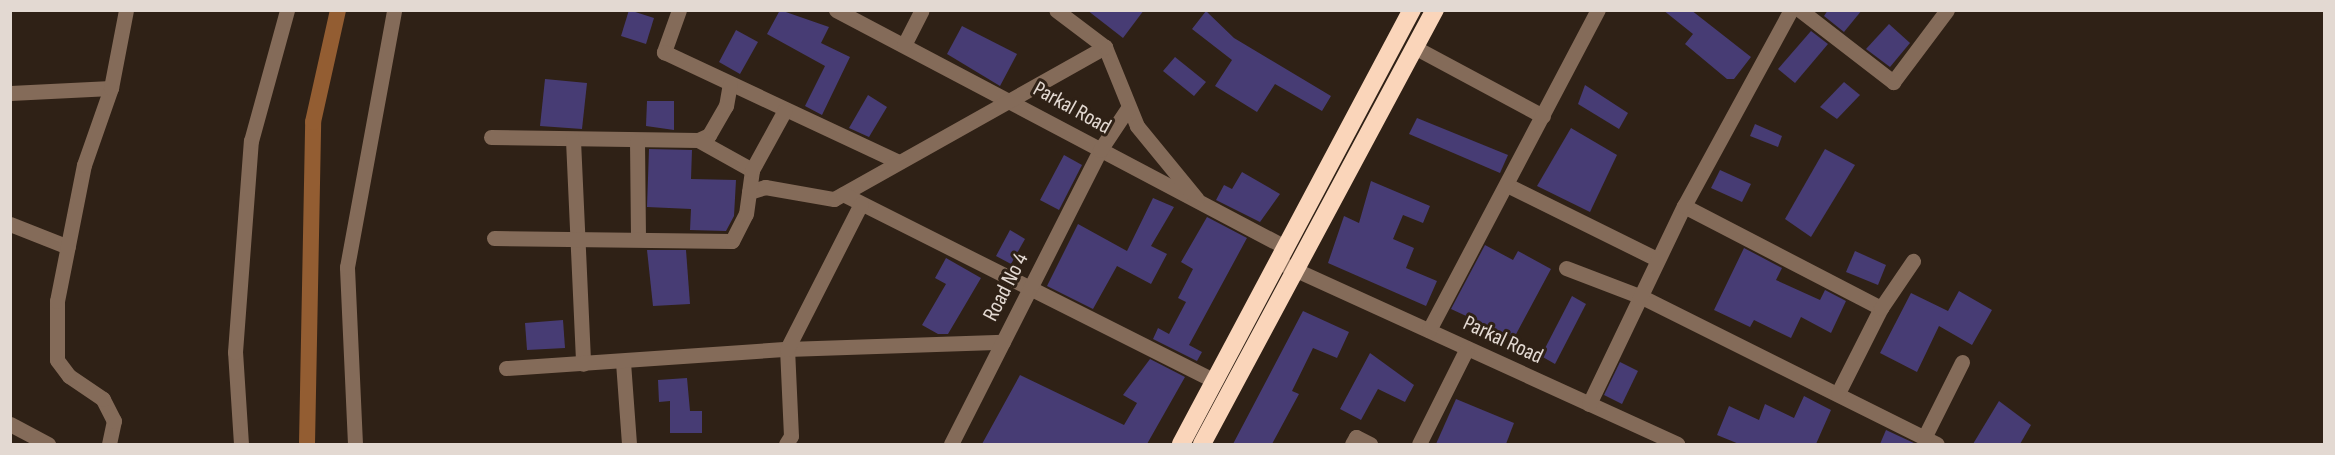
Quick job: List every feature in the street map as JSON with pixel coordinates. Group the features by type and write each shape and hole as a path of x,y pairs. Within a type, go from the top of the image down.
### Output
{"highway":[{"path":"1181,444 1213,380 1412,10"},
{"path":"1202,444 1435,10"}],"street":[{"path":"110,444 114,421 103,399 69,376 57,360 57,301 84,165 111,88 126,10"},
{"path":"241,444 235,352 251,141 287,10"},
{"path":"355,444 347,267 393,10"},
{"path":"679,10 664,52 897,161"},
{"name":"Parkal Road","path":"836,10 1008,98 1202,204 1281,254 1295,270 1589,404 1655,440 1677,444"},
{"path":"904,45 922,10"},
{"path":"1056,10 1105,47 1137,126 1202,204"},
{"path":"1429,330 1598,10"},
{"path":"1589,404 1644,298 1658,259 1684,206 1791,10"},
{"path":"1800,10 1893,82 1947,10"},
{"path":"750,192 774,188 834,199 1008,98 1105,47"},
{"path":"1416,48 1543,116"},
{"path":"491,137 573,141 698,140 709,135 726,106 730,84"},
{"path":"10,93 111,88"},
{"name":"Road No 4","path":"951,444 1101,150 1128,108"},
{"path":"494,238 732,241 750,192 752,170 785,110"},
{"path":"698,140 752,170"},
{"path":"573,141 583,364"},
{"path":"637,141 638,239"},
{"path":"1507,185 1658,259"},
{"path":"843,194 1032,286 1213,380"},
{"path":"786,444 787,349 861,204"},
{"path":"1684,206 1881,308"},
{"path":"10,224 68,247"},
{"path":"1838,393 1881,308 1913,261"},
{"path":"1566,268 1644,298 1931,441 1962,362"},
{"path":"506,368 623,362 787,349 1003,342"},
{"path":"1419,444 1467,348"},
{"path":"623,362 629,444"},
{"path":"10,424 48,444"},
{"path":"1352,444 1356,438 1370,444"}],"building":[{"path":"629,10 654,18 646,44 621,36"},
{"path":"780,10 829,27 821,43 850,57 822,115 805,106 825,66 767,34"},
{"path":"1087,10 1144,10 1123,38"},
{"path":"1663,10 1691,10 1751,57 1734,79 1727,79 1685,44 1693,34"},
{"path":"1828,10 1862,10 1844,32 1824,16"},
{"path":"1206,11 1234,38 1331,96 1322,111 1275,84 1257,112 1215,86 1232,60 1192,29"},
{"path":"1889,24 1910,43 1890,67 1866,49"},
{"path":"962,26 1017,54 1000,86 947,54"},
{"path":"736,30 758,42 740,74 719,62"},
{"path":"1811,31 1828,44 1795,83 1778,69"},
{"path":"1175,57 1206,82 1194,96 1163,71"},
{"path":"545,79 587,83 582,129 540,126"},
{"path":"1844,82 1860,95 1837,119 1820,107"},
{"path":"1585,85 1628,113 1619,129 1578,104"},
{"path":"868,95 887,107 869,137 849,128"},
{"path":"647,101 674,101 674,130 646,126"},
{"path":"1417,118 1508,155 1500,173 1409,134"},
{"path":"1755,124 1782,136 1778,147 1750,136"},
{"path":"1571,128 1617,155 1590,212 1537,186"},
{"path":"649,149 692,150 691,179 736,180 734,216 726,231 690,230 691,209 647,207"},
{"path":"1825,149 1855,165 1811,237 1785,219"},
{"path":"1064,155 1082,165 1059,210 1040,200"},
{"path":"1720,170 1751,184 1742,202 1711,188"},
{"path":"1242,172 1280,194 1260,222 1216,200 1224,185 1232,189"},
{"path":"1371,181 1430,206 1423,223 1403,215 1393,239 1414,248 1406,268 1437,281 1426,306 1328,263 1344,216 1359,223"},
{"path":"1153,198 1174,207 1151,246 1167,254 1151,284 1117,266 1093,309 1047,286 1078,224 1127,251"},
{"path":"1207,217 1247,238 1189,345 1202,352 1197,361 1153,339 1158,328 1169,334 1186,302 1178,298 1193,269 1181,262"},
{"path":"1010,230 1025,239 1011,264 996,256"},
{"path":"1485,245 1513,260 1518,251 1551,269 1514,338 1451,309"},
{"path":"1744,248 1782,268 1776,280 1820,300 1825,290 1846,301 1831,333 1801,317 1791,338 1754,320 1750,327 1714,310"},
{"path":"647,250 686,250 690,304 653,306"},
{"path":"1855,251 1886,265 1878,285 1846,272"},
{"path":"946,258 981,278 948,334 938,334 922,325 946,284 935,278"},
{"path":"1959,291 1992,310 1972,345 1939,326 1917,372 1880,353 1911,293 1948,311"},
{"path":"1572,296 1586,304 1555,364 1541,356"},
{"path":"1303,311 1349,332 1337,358 1313,348 1292,391 1299,394 1272,444 1233,444"},
{"path":"563,320 565,348 527,350 525,323"},
{"path":"1370,353 1414,385 1405,402 1378,389 1361,420 1340,409"},
{"path":"1150,359 1185,377 1147,444 982,444 1020,375 1124,425 1137,403 1123,395"},
{"path":"1620,362 1638,371 1622,404 1604,395"},
{"path":"687,378 690,411 702,411 702,433 670,433 670,401 659,402 658,380"},
{"path":"1804,396 1831,410 1816,444 1739,444 1717,435 1729,406 1759,420 1765,404 1794,418"},
{"path":"1456,399 1514,423 1506,444 1436,444"},
{"path":"1999,401 2031,425 2020,444 1973,444"},
{"path":"1886,430 1916,444 1880,444"}],"waterway":[{"path":"307,444 313,122 338,10"}]}
